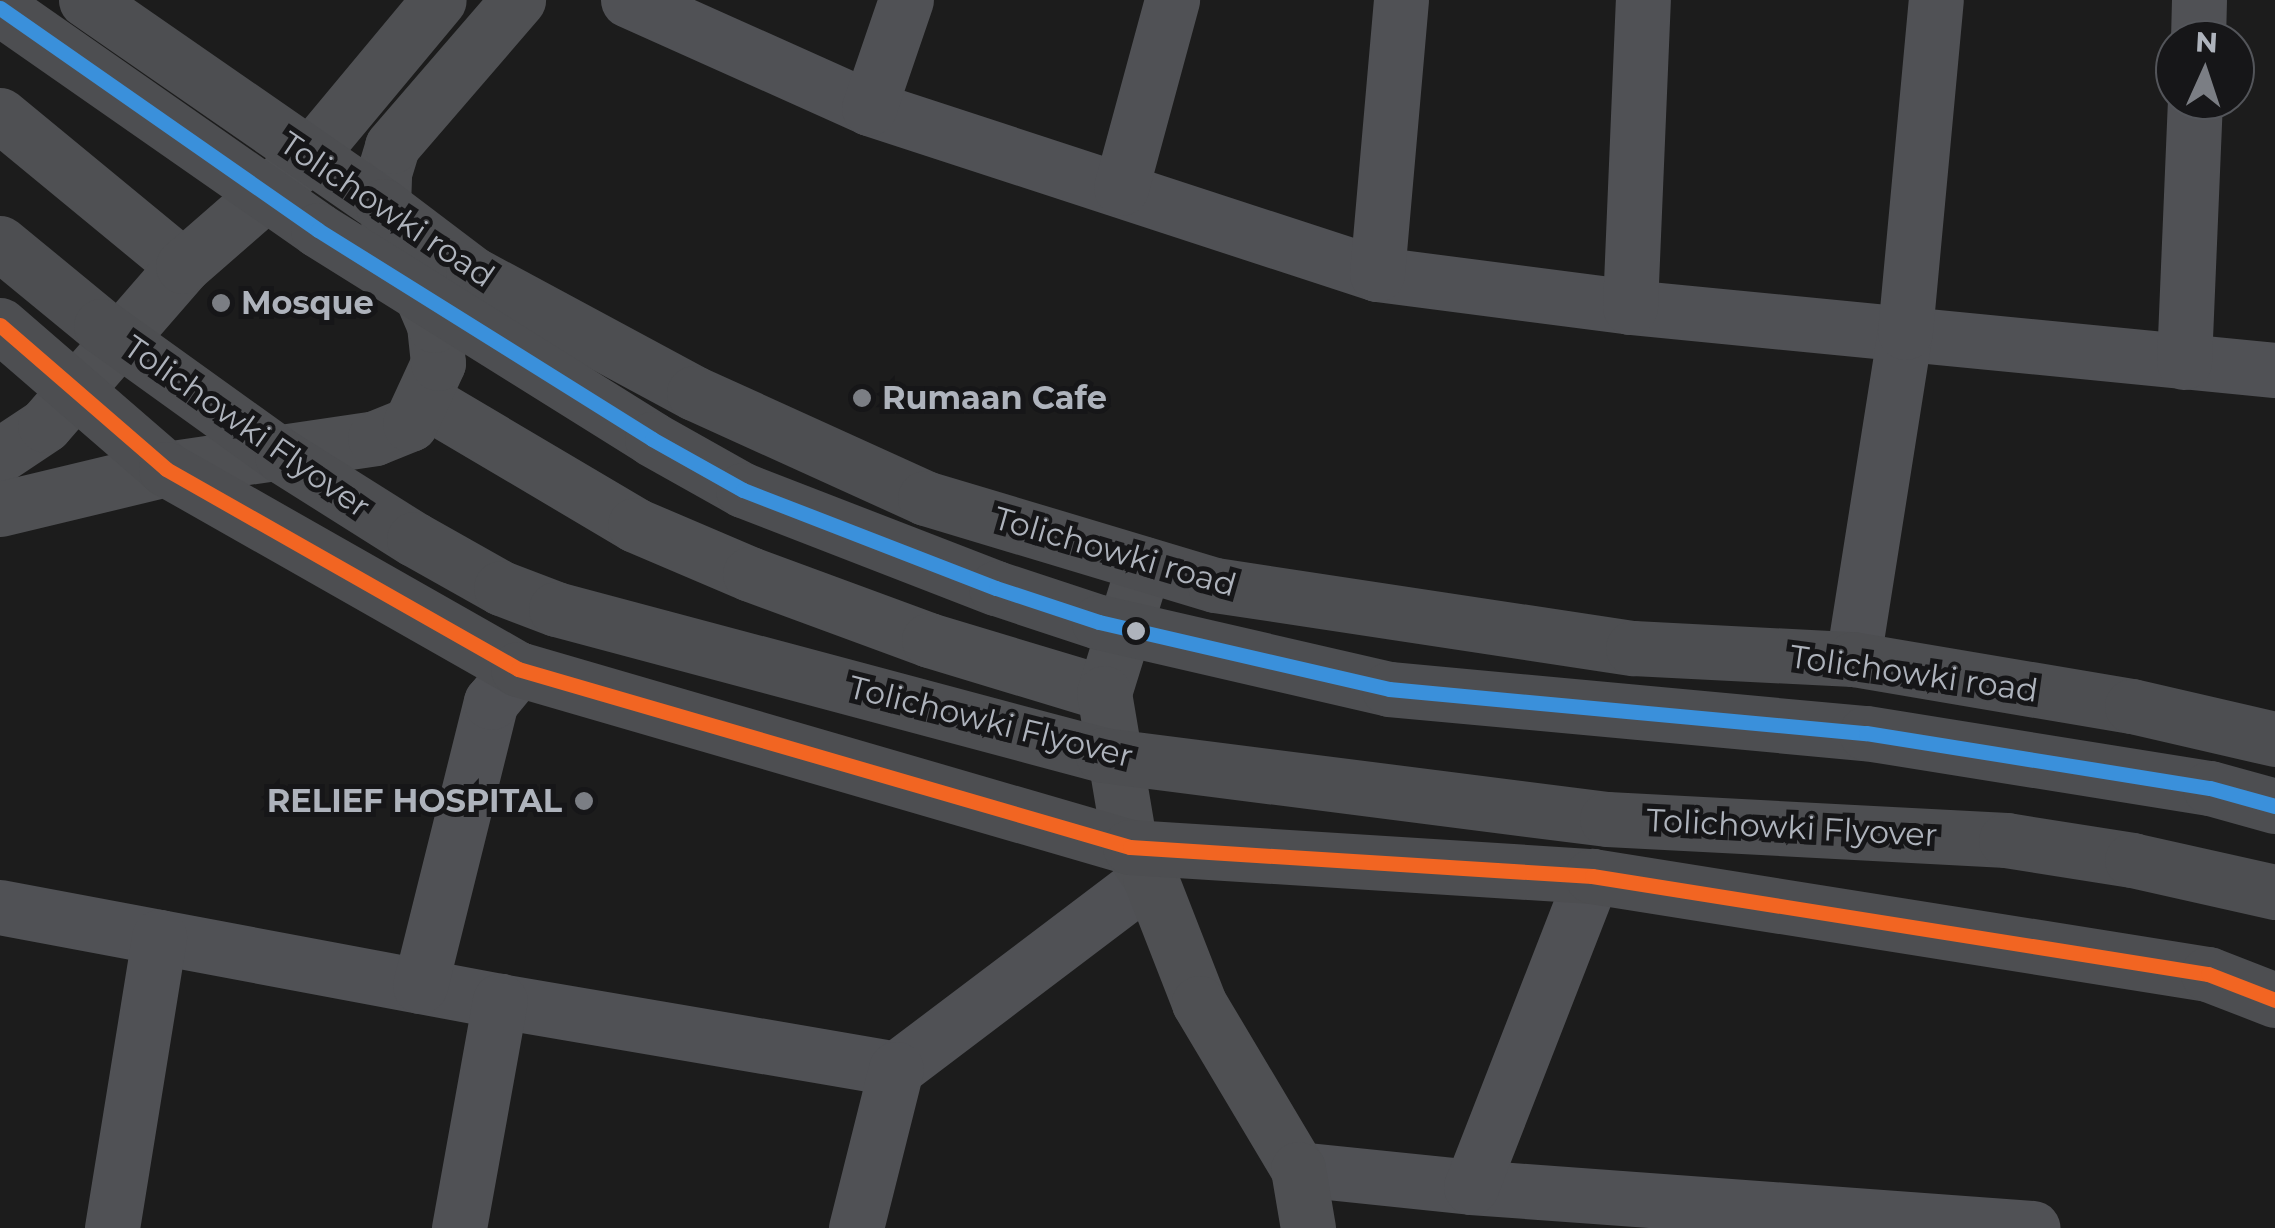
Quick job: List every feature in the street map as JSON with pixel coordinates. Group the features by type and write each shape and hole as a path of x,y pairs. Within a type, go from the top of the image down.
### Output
{"main road":[{"name":"Tolichowki road","path":"86,0 383,206 473,274 694,392 926,498 1215,585 1633,648 1853,660 2132,706 2275,739"},
{"path":"0,8 318,230 652,439 743,490 996,588 1099,622 1389,690 1866,732 2190,784 2275,806"},
{"name":"Tolichowki Flyover","path":"0,243 101,326 282,456 500,588 556,609 1103,755 1606,819 2006,840 2132,860 2275,892"},
{"path":"0,325 76,395 166,469 518,668 1140,862 1592,876 2208,974 2275,1000"}],"street":[{"path":"0,455 46,426 183,266 308,157 439,0"},
{"path":"0,509 166,469 375,438 410,424 438,363 434,324 383,206 384,173 392,146 518,0"},
{"path":"628,0 869,108 1377,274 1630,306 2275,370"},
{"path":"869,108 906,0"},
{"path":"1121,188 1172,0"},
{"path":"1377,274 1401,0"},
{"path":"1630,306 1643,0"},
{"path":"1853,660 1905,332 1936,0"},
{"path":"0,115 183,266"},
{"path":"2184,362 2194,120"},
{"path":"424,400 652,532 929,640 1104,693"},
{"path":"1144,564 1104,693 1140,862 1199,1004 1298,1168 1308,1228"},
{"path":"420,986 486,716 491,702 518,668"},
{"path":"856,1228 896,1069 1140,862"},
{"path":"1471,1187 1592,876"},
{"path":"0,907 500,1002 896,1069"},
{"path":"112,1228 158,937"},
{"path":"460,1228 500,1002"},
{"path":"1298,1168 1471,1187 2033,1228"}],"transit line":[{"path":"0,8 318,230 652,439 743,490 996,588 1099,622 1389,689 1866,733 2210,788 2275,806"},
{"path":"0,325 166,469 518,669 1130,847 1592,876 2208,974 2275,1000"}],"place":[{"name":"Mosque","path":"221,303"},
{"name":"Rumaan Cafe","path":"862,398"},
{"name":"RELIEF HOSPITAL","path":"584,801"}]}
